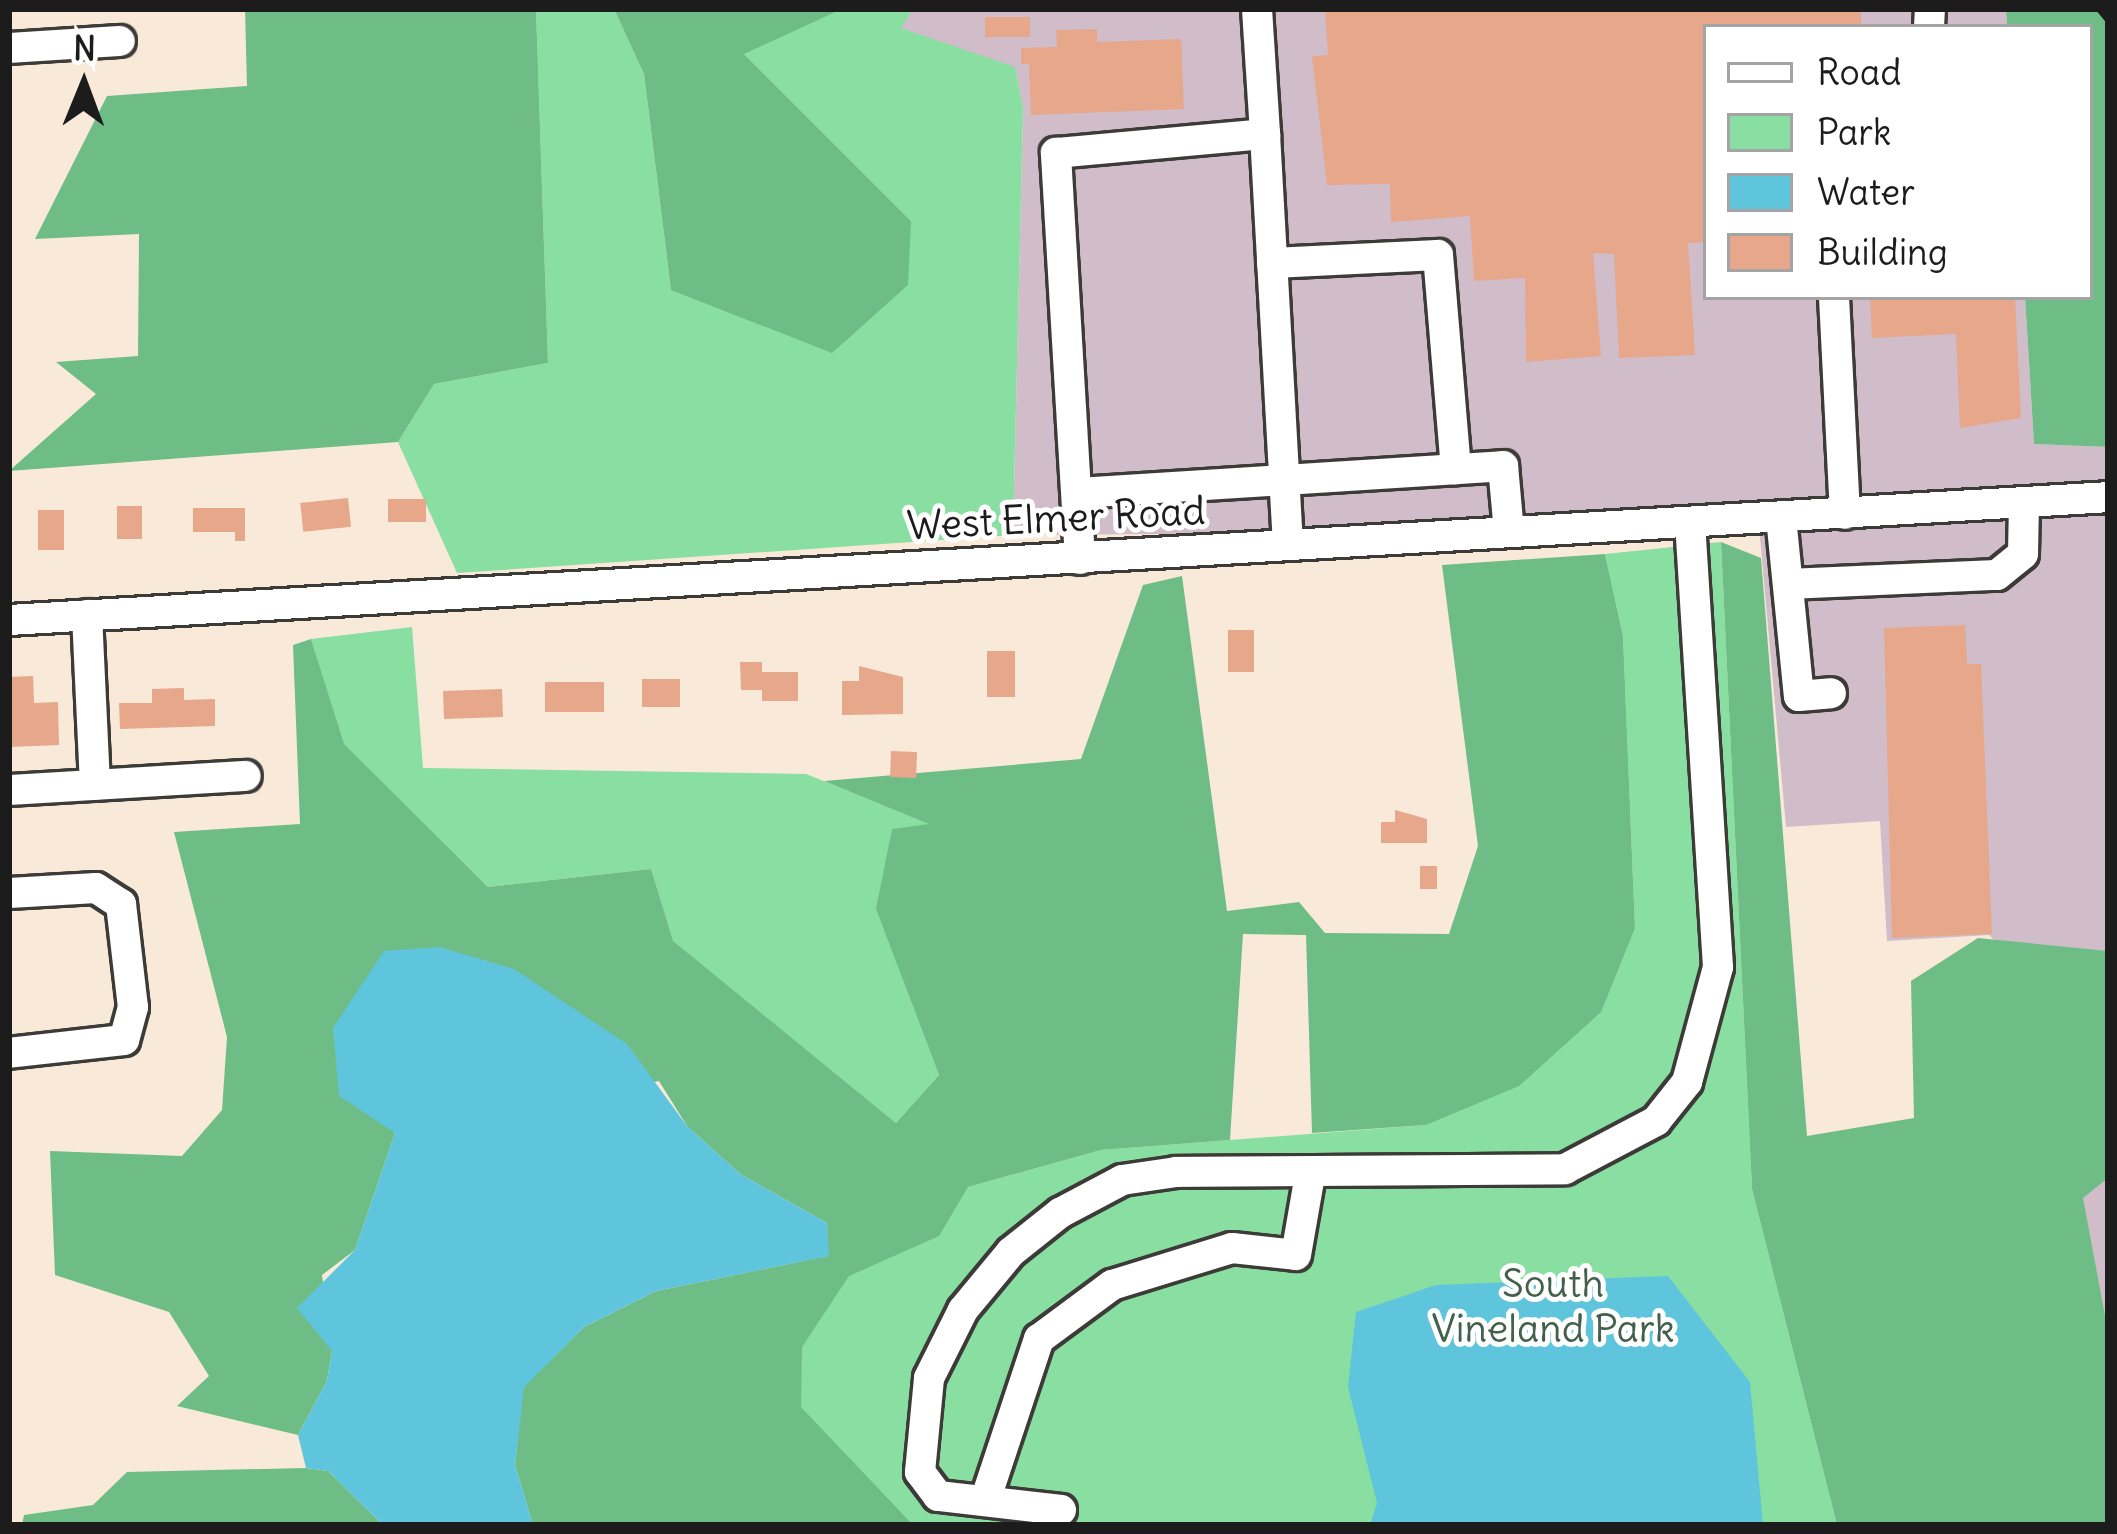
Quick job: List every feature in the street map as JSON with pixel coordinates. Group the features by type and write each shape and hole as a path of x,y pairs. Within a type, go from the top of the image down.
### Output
{"street":[{"path":"1257,9 1288,544"},
{"path":"9,48 120,41"},
{"path":"1080,559 1056,153 1265,134"},
{"path":"1272,263 1438,255 1456,469"},
{"path":"1834,300 1845,514"},
{"path":"1077,493 1503,466 1509,532"},
{"name":"West Elmer Road","path":"9,620 2108,497"},
{"path":"1788,584 1997,575 2023,554 2024,503"},
{"path":"1781,518 1799,696 1831,693"},
{"path":"1061,1510 938,1496 920,1472 929,1378 954,1327 1012,1252 1060,1213 1122,1180 1176,1172 1565,1169 1656,1121 1687,1082 1718,967 1690,522"},
{"path":"87,615 95,785"},
{"path":"9,790 246,776"},
{"path":"9,893 72,886 112,895 121,904 133,1007 131,1029 113,1044 9,1053"},
{"path":"985,1501 1039,1339 1112,1285 1232,1248 1296,1255 1310,1174"}],"shaded area":[{"path":"913,9 2006,9 2007,24 1703,24 1703,300 2025,300 2034,444 2108,447 2108,1051 1989,935 1887,941 1880,821 1786,827 1758,515 1438,532 1013,535 1023,108 1015,68 900,28"},
{"path":"2108,1150 2108,1331 2079,1180"}],"green space":[{"path":"245,9 536,9 548,363 434,384 398,442 9,471 96,394 56,362 138,356 139,234 35,239 107,96 247,86"},
{"path":"536,9 614,9 644,74 671,290 911,221 743,53 842,9 913,9 901,28 1015,67 1023,108 1013,535 457,573 398,442 434,384 548,363"},
{"path":"614,9 842,9 744,54 911,221 908,285 832,353 671,290 644,74"},
{"path":"2006,9 2108,9 2108,447 2034,444 2025,300 2093,300 2093,24 2007,24"},
{"name":"South Vineland Park","path":"1721,542 1752,1189 1837,1525 533,1525 523,1387 968,1187 1101,1150 1426,1125 1635,928 1623,636 1605,554"},
{"path":"1721,542 1761,558 1807,1136 1914,1118 1911,981 1978,938 2108,951 2108,1178 2083,1198 2108,1331 2108,1525 1837,1525 1752,1189"},
{"path":"1605,554 1623,636 1635,928 1601,1012 1519,1086 1426,1125 1312,1133 1306,935 1243,934 1230,1140 1101,1150 968,1187 939,1236 849,1276 802,1347 801,1407 913,1525 533,1525 515,1465 523,1387 584,1327 656,1291 828,1256 827,1223 740,1174 687,1126 659,1081 395,1133 355,1250 322,1275 332,1351 327,1381 298,1435 177,1406 209,1376 169,1312 55,1275 50,1151 182,1156 222,1110 227,1037 174,832 300,824 293,645 311,639 344,744 488,887 651,869 673,941 896,1123 939,1075 876,909 892,829 929,824 824,781 1081,759 1143,585 1182,576 1227,911 1299,902 1325,933 1449,934 1478,846 1442,565"},
{"path":"412,627 423,768 806,774 931,824 876,908 939,1075 896,1123 672,941 651,869 488,887 343,744 311,639"},
{"path":"328,1471 383,1525 22,1525 24,1515 93,1505 127,1472"}],"water":[{"path":"439,947 514,969 627,1044 687,1126 740,1174 827,1223 829,1256 656,1291 584,1327 524,1387 515,1465 533,1525 383,1525 328,1471 306,1468 298,1435 327,1381 332,1351 297,1308 355,1250 395,1133 339,1096 333,1028 384,951"},
{"path":"1668,1276 1750,1382 1763,1525 1370,1525 1377,1503 1348,1387 1356,1312 1436,1285"}],"building":[{"path":"1325,9 1861,9 1861,24 1703,24 1703,242 1688,243 1695,355 1619,358 1614,254 1593,253 1601,356 1526,362 1525,278 1474,281 1470,216 1391,222 1390,184 1327,185 1312,56 1328,55"},
{"path":"985,17 1030,17 1030,37 985,37"},
{"path":"1097,29 1097,42 1181,39 1184,109 1031,115 1029,64 1021,64 1021,48 1057,47 1056,30"},
{"path":"1870,300 2015,300 2021,418 1960,428 1956,334 1872,338"},
{"path":"348,498 351,527 303,532 300,503"},
{"path":"388,499 426,499 426,522 388,522"},
{"path":"117,506 142,506 142,539 117,539"},
{"path":"193,508 245,508 245,541 235,541 235,532 193,532"},
{"path":"38,510 64,510 64,550 38,550"},
{"path":"1965,625 1967,664 1981,664 1992,934 1892,938 1884,628"},
{"path":"1228,630 1254,630 1254,672 1228,672"},
{"path":"987,651 1015,651 1015,697 987,697"},
{"path":"740,662 762,662 762,672 798,672 798,701 762,701 762,690 741,690"},
{"path":"859,666 903,677 903,714 842,715 842,681 859,681"},
{"path":"33,676 34,703 58,702 59,745 9,747 9,677"},
{"path":"642,679 680,679 680,707 642,707"},
{"path":"545,682 604,682 604,712 545,712"},
{"path":"184,688 184,700 215,699 215,726 120,729 119,703 152,703 152,689"},
{"path":"502,689 503,717 444,719 443,691"},
{"path":"891,751 917,752 916,778 890,777"},
{"path":"1395,810 1427,819 1427,843 1381,843 1381,822 1395,822"},
{"path":"1420,866 1437,866 1437,889 1420,889"}],"railway":[{"path":"2099,9 2108,20"}]}
